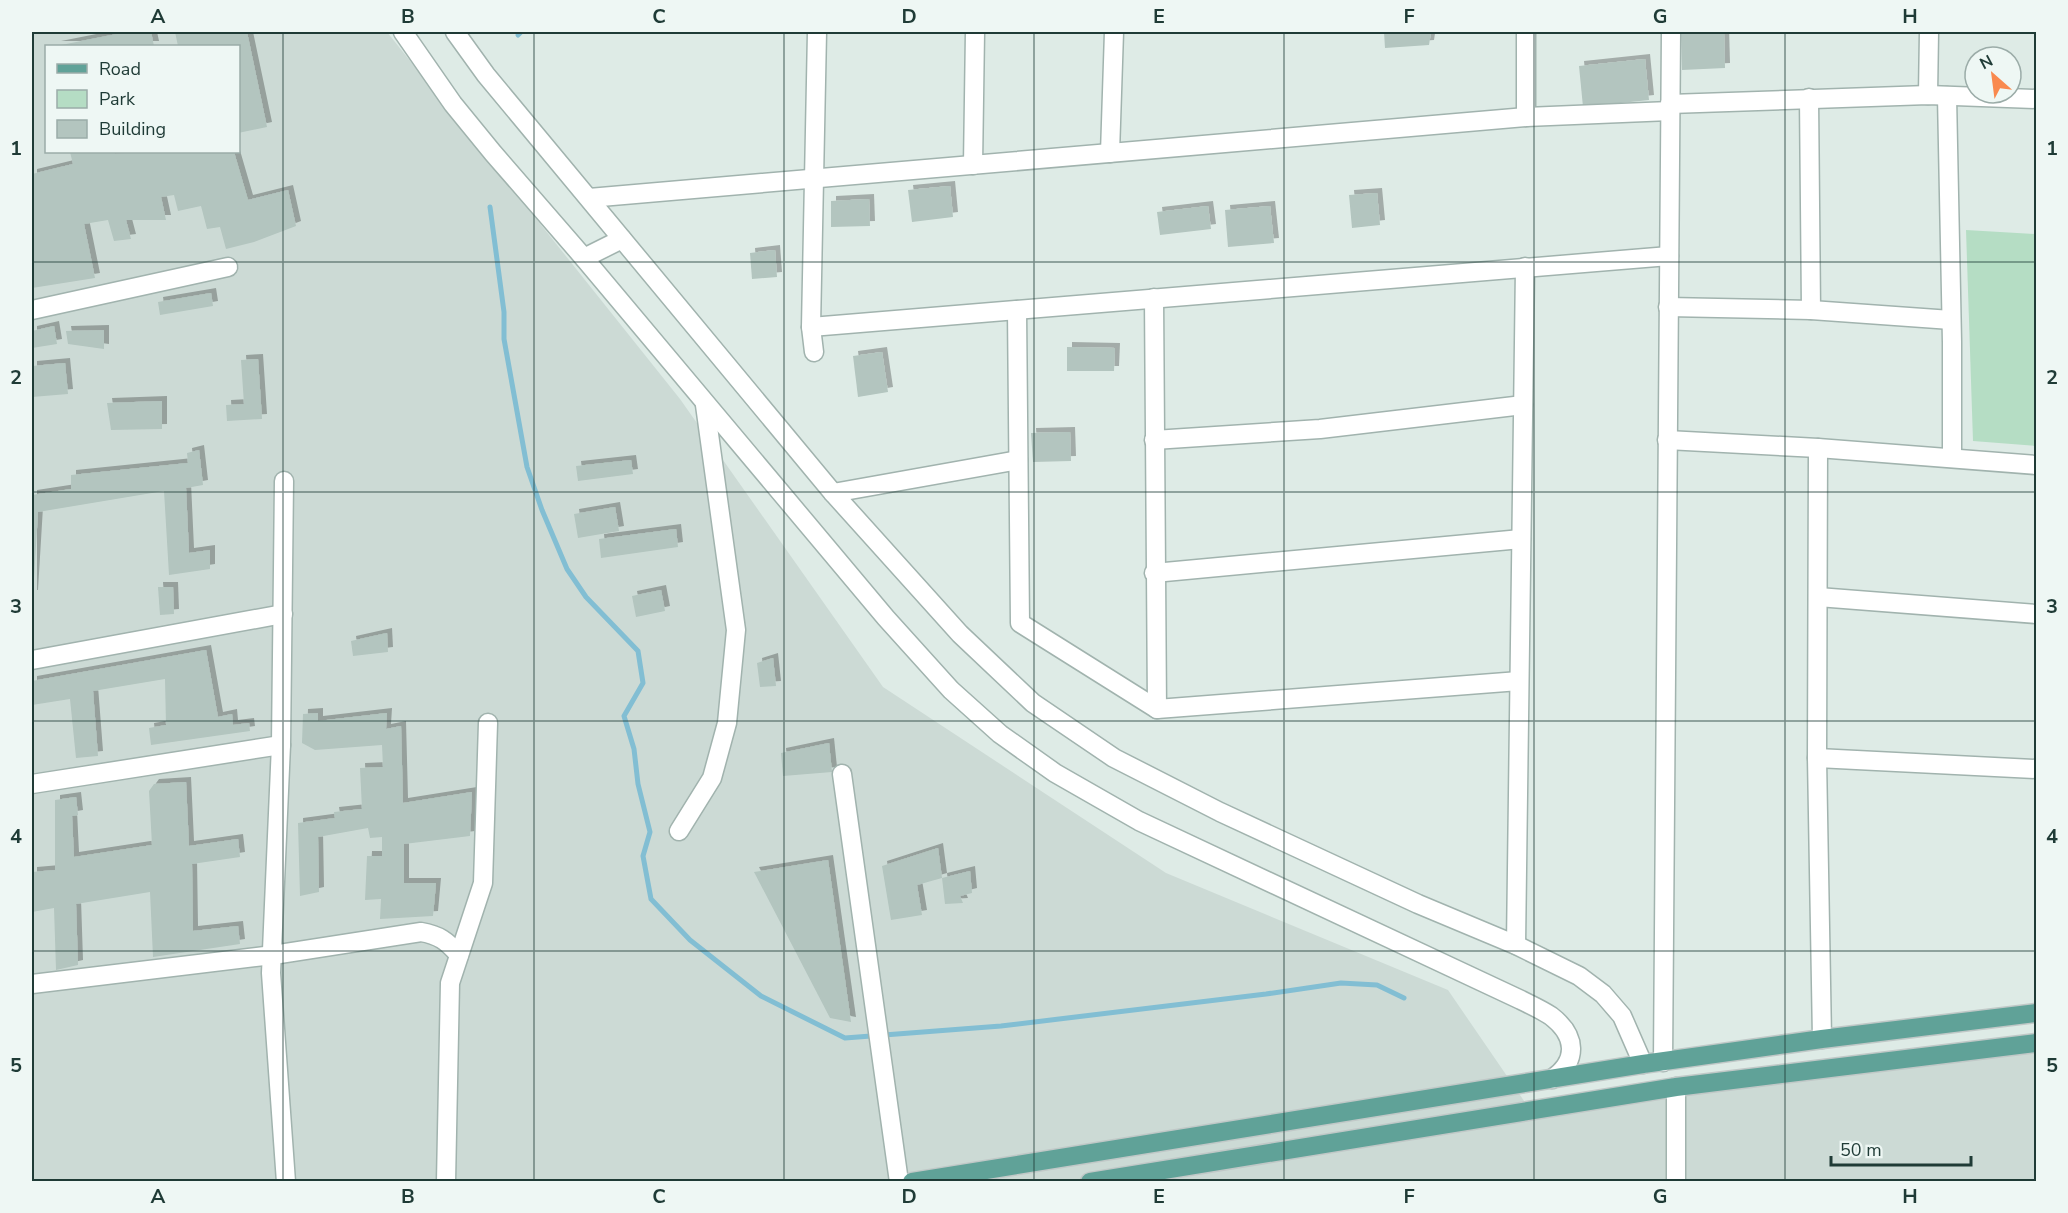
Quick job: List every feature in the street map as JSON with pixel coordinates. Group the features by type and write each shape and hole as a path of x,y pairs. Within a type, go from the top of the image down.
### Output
{"main road":[{"path":"912,1182 1643,1064 1822,1039 2037,1013"},
{"path":"1090,1182 1676,1087 2037,1043"}],"street":[{"path":"403,32 453,104 886,618 951,690 1000,734 1056,773 1139,821 1521,1000 1551,1017 1569,1037 1572,1051 1570,1062 1552,1079"},
{"path":"455,32 486,75 833,493 960,634 1033,703 1114,758 1220,812 1418,904 1516,945 1579,976 1603,994 1622,1016 1643,1064"},
{"path":"814,352 811,327 817,32"},
{"path":"973,165 975,32"},
{"path":"1110,153 1113,32"},
{"path":"1526,32 1526,117"},
{"path":"1663,1062 1671,32"},
{"path":"1928,95 1929,32"},
{"path":"589,198 1526,117 1809,98 1928,95 2037,99"},
{"path":"1947,96 1952,320 1952,458"},
{"path":"1809,98 1811,310"},
{"path":"584,258 622,239"},
{"path":"811,327 1669,256"},
{"path":"32,310 228,267"},
{"path":"1516,945 1525,267"},
{"path":"1154,298 1154,573 1157,709"},
{"path":"1668,307 1811,310 1952,320"},
{"path":"1017,310 1020,622 1157,709 1520,681"},
{"path":"679,831 712,778 728,723 736,630 705,404"},
{"path":"1154,440 1320,429 1523,405"},
{"path":"1667,440 1818,448 2037,465"},
{"path":"1818,448 1817,758 1822,1039"},
{"path":"833,493 1018,460"},
{"path":"284,481 281,745 272,973 286,1182"},
{"path":"1154,573 1521,539"},
{"path":"1818,597 2037,614"},
{"path":"32,660 283,614"},
{"path":"446,1182 450,983 483,883 488,723"},
{"path":"32,784 281,745"},
{"path":"1817,758 2037,769"},
{"path":"842,774 899,1182"},
{"path":"32,984 273,955 421,932 447,940 459,955"},
{"path":"1676,1087 1676,1182"}],"shaded area":[{"path":"32,32 387,32 680,399 883,687 1166,873 1448,990 1535,1117 2036,1047 2036,1181 32,1181"}],"green space":[{"path":"1966,230 2036,234 2036,446 1973,441"}],"building":[{"path":"127,32 151,32 154,45 61,45"},
{"path":"175,32 247,32 267,127 240,133 240,45 178,45"},
{"path":"1384,32 1431,32 1429,45 1385,48"},
{"path":"1681,32 1724,32 1725,68 1682,70"},
{"path":"1645,59 1649,100 1583,107 1579,66"},
{"path":"70,153 234,153 248,200 288,190 296,226 254,242 226,249 220,227 207,229 201,206 178,211 174,195 161,197 166,220 126,220 131,239 114,241 108,220 84,224 95,278 32,288 32,174 73,164"},
{"path":"950,186 953,217 912,222 908,190"},
{"path":"1377,193 1380,225 1352,228 1349,195"},
{"path":"869,199 870,226 831,227 831,201"},
{"path":"1208,206 1211,229 1160,235 1157,212"},
{"path":"1270,206 1274,243 1228,247 1225,210"},
{"path":"775,250 777,277 752,279 750,253"},
{"path":"211,293 213,306 160,315 158,302"},
{"path":"54,326 57,344 32,348 32,331"},
{"path":"104,330 104,349 68,344 66,331"},
{"path":"1067,347 1115,348 1114,371 1067,371"},
{"path":"882,352 888,392 858,397 853,356"},
{"path":"258,359 262,419 227,421 226,405 244,404 241,360"},
{"path":"65,363 68,394 32,397 32,366"},
{"path":"162,401 162,429 111,430 107,403"},
{"path":"1070,432 1071,461 1033,462 1031,433"},
{"path":"199,450 203,485 186,488 189,553 210,550 210,569 169,575 164,491 38,512 32,595 32,495 71,489 71,475 188,463 187,453"},
{"path":"631,460 633,474 578,481 576,466"},
{"path":"615,507 619,531 578,538 574,514"},
{"path":"676,529 678,547 601,558 599,539"},
{"path":"158,587 173,587 174,614 160,615"},
{"path":"661,590 665,611 636,617 632,596"},
{"path":"387,633 388,652 353,656 351,641"},
{"path":"206,650 218,717 232,714 233,725 249,723 250,731 151,745 149,728 166,725 165,679 93,691 98,756 76,758 70,699 32,705 32,681"},
{"path":"773,658 776,686 760,687 757,663"},
{"path":"318,713 318,721 387,713 386,729 401,726 403,803 472,792 470,836 404,844 404,883 436,883 433,916 380,919 381,899 365,900 367,856 382,856 382,837 370,838 368,828 318,837 319,892 300,896 298,823 335,818 334,812 362,809 360,768 383,767 382,745 315,750 302,743 303,714"},
{"path":"829,743 832,772 783,776 781,753"},
{"path":"186,782 189,846 238,839 240,857 192,864 193,931 238,926 240,944 153,957 150,892 76,904 78,965 56,970 54,908 32,912 32,872 55,870 55,800 76,797 78,815 72,816 74,857 152,845 149,791 154,784"},
{"path":"938,848 942,878 917,885 922,915 891,920 882,866"},
{"path":"828,860 851,1022 830,1018 754,872"},
{"path":"970,871 972,893 960,896 963,903 945,904 942,878"}],"waterway":[{"path":"518,35 521,32"},
{"path":"490,207 504,312 504,339 527,467 567,569 586,597 638,651 643,683 624,716 634,749 638,784 650,832 643,856 651,899 690,940 761,996 845,1038 1001,1026 1341,983 1377,985 1404,998"}]}
